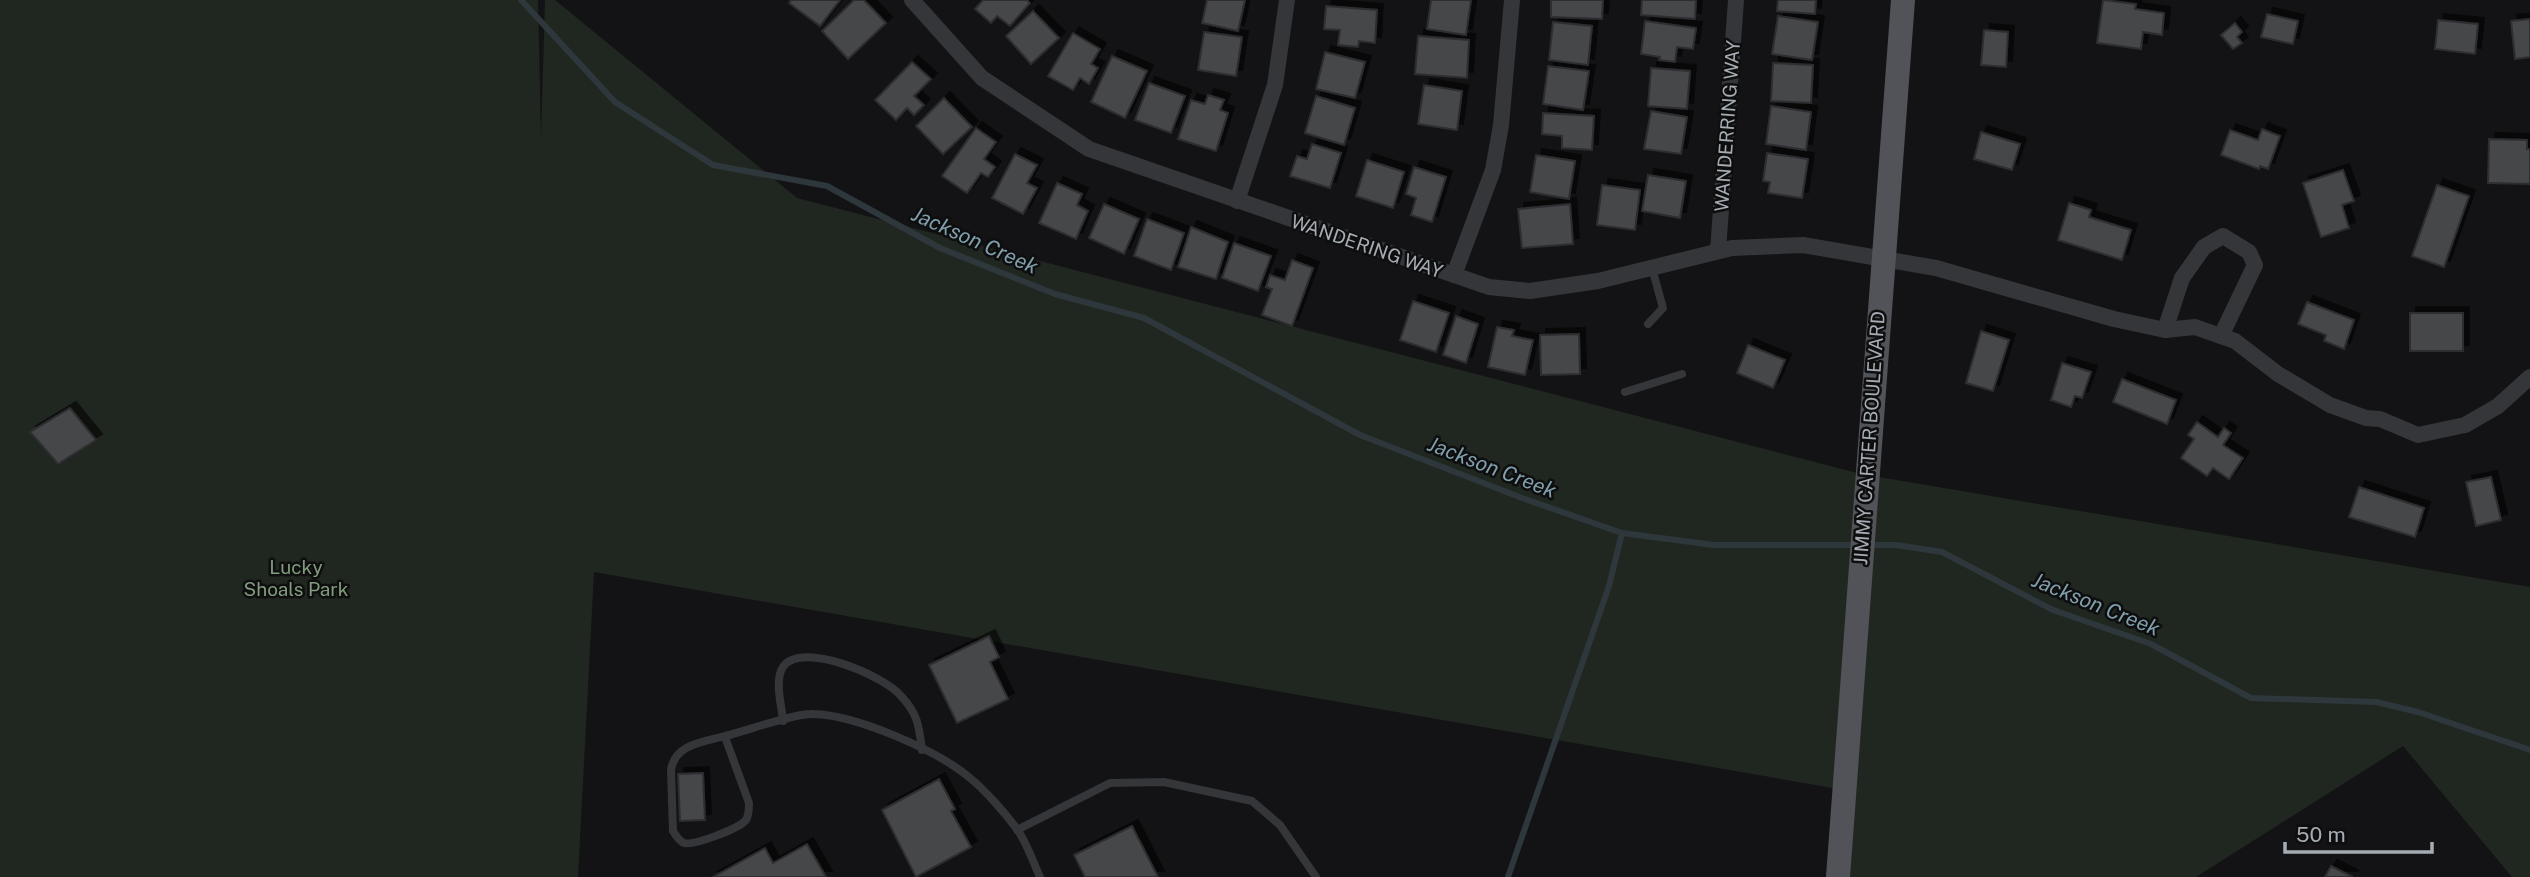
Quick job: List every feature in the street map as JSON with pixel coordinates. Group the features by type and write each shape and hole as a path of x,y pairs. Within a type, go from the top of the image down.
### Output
{"main road":[{"name":"JIMMY CARTER BOULEVARD","path":"1838,877 1860,550 1903,0"}],"street":[{"name":"WANDERING WAY","path":"912,0 982,78 1088,149 1489,287 1530,291 1598,281 1732,248 1803,245 1936,268 2114,319 2165,330 2195,327 2235,341 2278,374 2330,405 2366,418 2380,419 2418,435 2465,425 2498,406 2530,377"},
{"path":"1237,201 1275,85 1287,0"},
{"path":"1454,275 1493,170 1501,125 1512,0"},
{"name":"WANDERRING WAY","path":"1718,251 1736,0"},
{"path":"2165,330 2182,278 2204,247 2224,236 2249,252 2255,265 2221,336"}],"lane":[{"path":"1648,324 1663,308 1651,268"},
{"path":"1625,391 1682,374"},
{"path":"783,721 779,680 781,669 786,663 798,659 825,659 851,665 900,693 918,719 922,750"},
{"path":"725,737 749,803 749,812 746,820 739,824 698,842 686,844 678,839 673,831 673,760 678,753 687,747 810,714 840,717 883,731 970,777 1017,830 1040,877"},
{"path":"1017,830 1110,783 1164,782 1252,801 1280,825 1316,877"}],"green space":[{"name":"Lucky Shoals Park","path":"0,0 538,0 541,138 545,0 555,0 797,198 1861,474 2530,587 2530,877 2512,877 2403,746 2196,877 1836,877 1844,790 594,572 578,877 0,877"}],"building":[{"path":"791,0 840,0 820,26 789,3"},
{"path":"854,0 864,0 886,23 848,59 822,31"},
{"path":"983,0 1027,0 1030,3 1010,26 997,16 991,23 975,9"},
{"path":"1207,0 1245,0 1238,31 1202,23"},
{"path":"1431,0 1471,0 1466,35 1427,29"},
{"path":"1551,0 1603,0 1602,19 1551,17"},
{"path":"1642,0 1696,0 1695,19 1641,15"},
{"path":"1778,0 1816,0 1815,14 1777,11"},
{"path":"2103,0 2136,4 2135,9 2164,13 2162,35 2143,32 2141,49 2097,43"},
{"path":"1326,6 1377,10 1375,43 1359,41 1358,47 1338,45 1340,30 1324,29"},
{"path":"1033,11 1059,38 1031,64 1006,36"},
{"path":"2267,14 2298,21 2293,44 2261,37"},
{"path":"1778,16 1818,22 1812,60 1772,54"},
{"path":"2530,19 2530,57 2515,59 2511,21"},
{"path":"2438,20 2478,24 2475,54 2435,49"},
{"path":"1645,21 1696,28 1693,49 1677,47 1675,62 1641,54"},
{"path":"1553,22 1592,26 1588,65 1549,60"},
{"path":"2235,23 2242,32 2237,37 2242,43 2233,49 2221,35"},
{"path":"1984,30 2008,32 2006,67 1981,65"},
{"path":"1204,32 1242,37 1236,76 1198,70"},
{"path":"1073,33 1100,49 1091,64 1098,68 1089,84 1080,78 1073,90 1048,76"},
{"path":"1418,36 1469,40 1467,78 1415,74"},
{"path":"1325,52 1365,62 1355,98 1316,89"},
{"path":"1112,56 1147,71 1125,118 1091,102"},
{"path":"912,62 931,79 914,96 924,105 914,115 907,108 896,120 875,100"},
{"path":"1773,63 1813,65 1811,103 1771,101"},
{"path":"1548,66 1589,71 1583,110 1543,104"},
{"path":"1651,68 1690,71 1687,109 1648,106"},
{"path":"1149,83 1185,96 1171,133 1135,120"},
{"path":"1424,85 1462,91 1457,130 1418,124"},
{"path":"1208,95 1224,100 1220,110 1228,113 1216,151 1178,139 1191,100 1205,104"},
{"path":"1316,96 1355,108 1344,145 1305,133"},
{"path":"944,98 972,127 943,154 916,126"},
{"path":"1771,106 1811,112 1806,150 1766,144"},
{"path":"1651,111 1687,117 1681,154 1644,149"},
{"path":"1543,113 1594,116 1592,150 1562,148 1562,136 1542,134"},
{"path":"976,128 996,142 984,159 995,167 988,177 981,173 967,193 942,176"},
{"path":"2262,129 2280,136 2268,169 2260,166 2259,169 2221,155 2230,130 2258,140"},
{"path":"1981,132 2020,144 2012,170 1974,159"},
{"path":"2489,139 2527,140 2527,149 2530,149 2530,184 2488,183"},
{"path":"1312,144 1341,153 1330,188 1290,176 1297,156 1307,159"},
{"path":"1767,153 1808,159 1802,198 1768,193 1770,182 1763,181"},
{"path":"1015,154 1037,165 1027,183 1037,188 1023,214 992,198"},
{"path":"1536,155 1575,161 1569,199 1530,192"},
{"path":"1367,160 1404,172 1393,208 1356,196"},
{"path":"1414,167 1446,177 1432,222 1411,215 1416,198 1406,194"},
{"path":"2343,170 2354,201 2342,205 2349,228 2321,237 2303,183"},
{"path":"1648,175 1686,181 1680,218 1642,211"},
{"path":"1057,183 1082,194 1077,205 1088,211 1076,239 1039,223"},
{"path":"1602,185 1640,190 1635,230 1597,225"},
{"path":"2437,185 2469,196 2444,267 2412,256"},
{"path":"2069,203 2091,210 2089,217 2131,230 2122,260 2058,240"},
{"path":"1104,204 1139,219 1124,254 1089,238"},
{"path":"1570,204 1573,244 1522,248 1518,209"},
{"path":"1147,219 1184,233 1171,270 1134,256"},
{"path":"1191,227 1228,242 1216,279 1178,267"},
{"path":"1234,243 1271,256 1258,291 1222,278"},
{"path":"1292,260 1313,268 1292,326 1262,315 1272,289 1266,287 1270,275 1285,280"},
{"path":"1413,301 1449,313 1436,352 1400,340"},
{"path":"2307,302 2354,320 2344,349 2324,341 2326,335 2298,324"},
{"path":"2410,313 2463,313 2463,351 2410,351"},
{"path":"1456,316 1478,324 1466,363 1443,355"},
{"path":"1497,327 1514,330 1512,336 1533,340 1525,375 1488,367"},
{"path":"1981,331 2009,340 1993,391 1966,383"},
{"path":"1579,334 1580,374 1541,375 1540,335"},
{"path":"1748,345 1785,360 1773,388 1737,373"},
{"path":"2062,363 2091,372 2082,398 2075,396 2071,407 2051,400"},
{"path":"2122,379 2176,400 2167,424 2113,402"},
{"path":"70,408 96,440 58,464 30,432"},
{"path":"2197,422 2218,437 2224,428 2231,433 2223,445 2243,458 2229,479 2213,468 2207,476 2181,458 2194,439 2188,435"},
{"path":"2491,477 2501,520 2476,526 2466,482"},
{"path":"2359,487 2424,508 2415,537 2349,517"},
{"path":"989,636 999,657 990,662 1008,699 957,723 929,665"},
{"path":"703,773 705,820 680,821 678,774"},
{"path":"939,779 955,809 951,811 971,847 916,877 882,810"},
{"path":"1132,826 1158,877 1085,877 1074,855"},
{"path":"807,844 826,877 713,877 765,848 773,863"},
{"path":"2331,866 2353,877 2325,877"}],"waterway":[{"name":"Jackson Creek","path":"521,0 615,102 713,165 827,186 940,248 1055,294 1144,318 1360,435 1522,498 1622,533 1714,545 1856,545"},
{"path":"1508,877 1609,586 1622,533"},
{"name":"Jackson Creek","path":"1867,545 1896,545 1942,552 2053,610 2151,644 2251,698 2376,702 2418,712 2530,750"}]}
